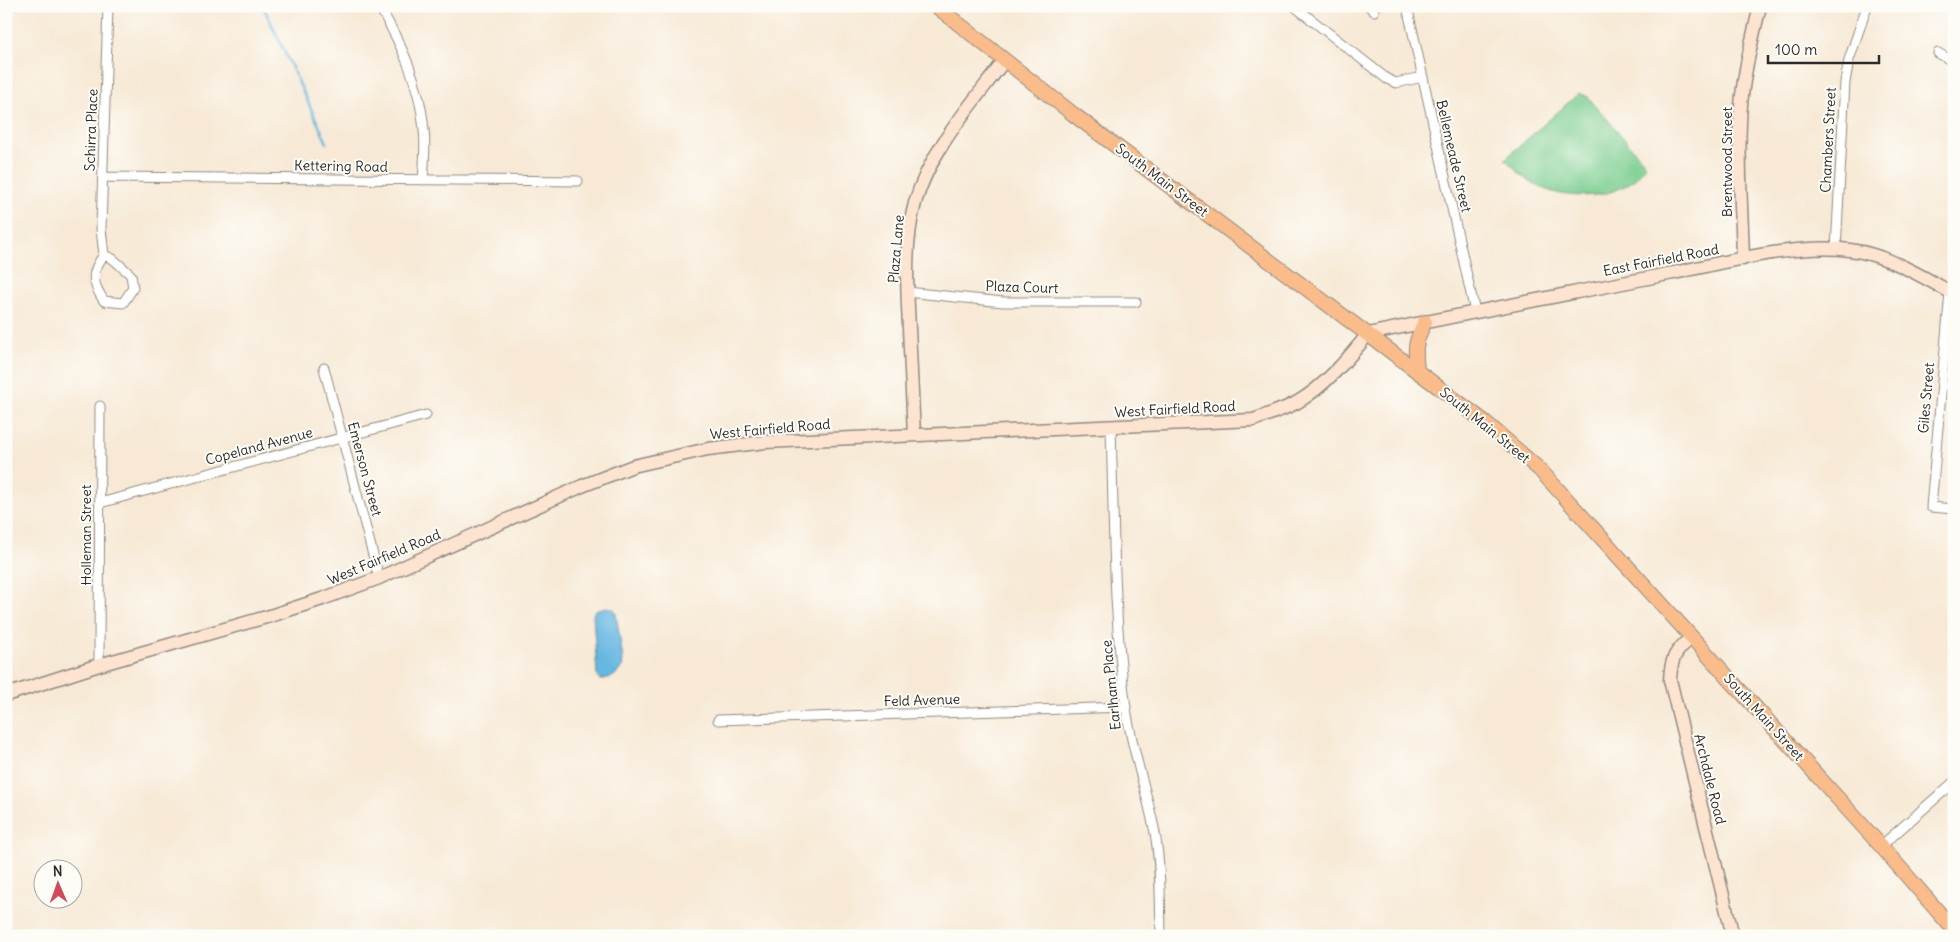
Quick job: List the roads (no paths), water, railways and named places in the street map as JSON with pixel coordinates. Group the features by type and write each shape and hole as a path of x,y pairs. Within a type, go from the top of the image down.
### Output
{"main road":[{"name":"South Main Street","path":"936,6 1004,61 1485,422 1540,470 1881,846 1954,930"},
{"name":"Brentwood Street","path":"1743,259 1740,122 1742,93 1749,52 1760,6"},
{"name":"Plaza Lane","path":"914,435 907,292 908,248 914,210 932,164 947,136 1004,61"},
{"name":"East Fairfield Road","path":"1368,334 1743,259 1809,248 1851,250 1898,264 1952,293"},
{"path":"1417,371 1414,349 1416,339 1425,322"},
{"name":"West Fairfield Road","path":"6,694 270,616 379,578 582,486 632,466 726,446 765,442 1253,420 1297,402 1315,389 1340,366 1368,334"},
{"name":"Archdale Road","path":"1692,637 1677,650 1670,665 1670,680 1734,936"}],"street":[{"name":"Schirra Place","path":"104,255 101,229 108,6"},
{"path":"379,6 399,40 417,88 424,130 423,180"},
{"path":"1294,6 1387,79 1396,83 1423,77"},
{"name":"Bellemeade Street","path":"1407,6 1475,312"},
{"name":"Chambers Street","path":"1836,249 1845,82 1849,60 1867,6"},
{"path":"1938,53 1954,62"},
{"name":"Kettering Road","path":"103,177 578,180"},
{"path":"104,255 113,259 131,275 133,288 123,303 104,301 94,287 95,266 104,255"},
{"name":"Plaza Court","path":"907,292 1003,302 1136,302"},
{"name":"Giles Street","path":"1952,293 1931,506 1954,509"},
{"name":"Emerson Street","path":"324,368 379,578"},
{"name":"Holleman Street","path":"99,665 100,406"},
{"name":"Copeland Avenue","path":"100,503 426,415"},
{"name":"Earlham Place","path":"1111,427 1117,616 1126,708 1130,733 1155,834 1160,888 1161,936"},
{"name":"Feld Avenue","path":"718,720 1126,708"},
{"path":"1881,846 1954,782"}],"water":[{"path":"607,607 614,609 616,614 623,659 622,668 614,676 600,680 597,674 593,615 595,610"}],"waterway":[{"path":"263,6 327,143"}]}
